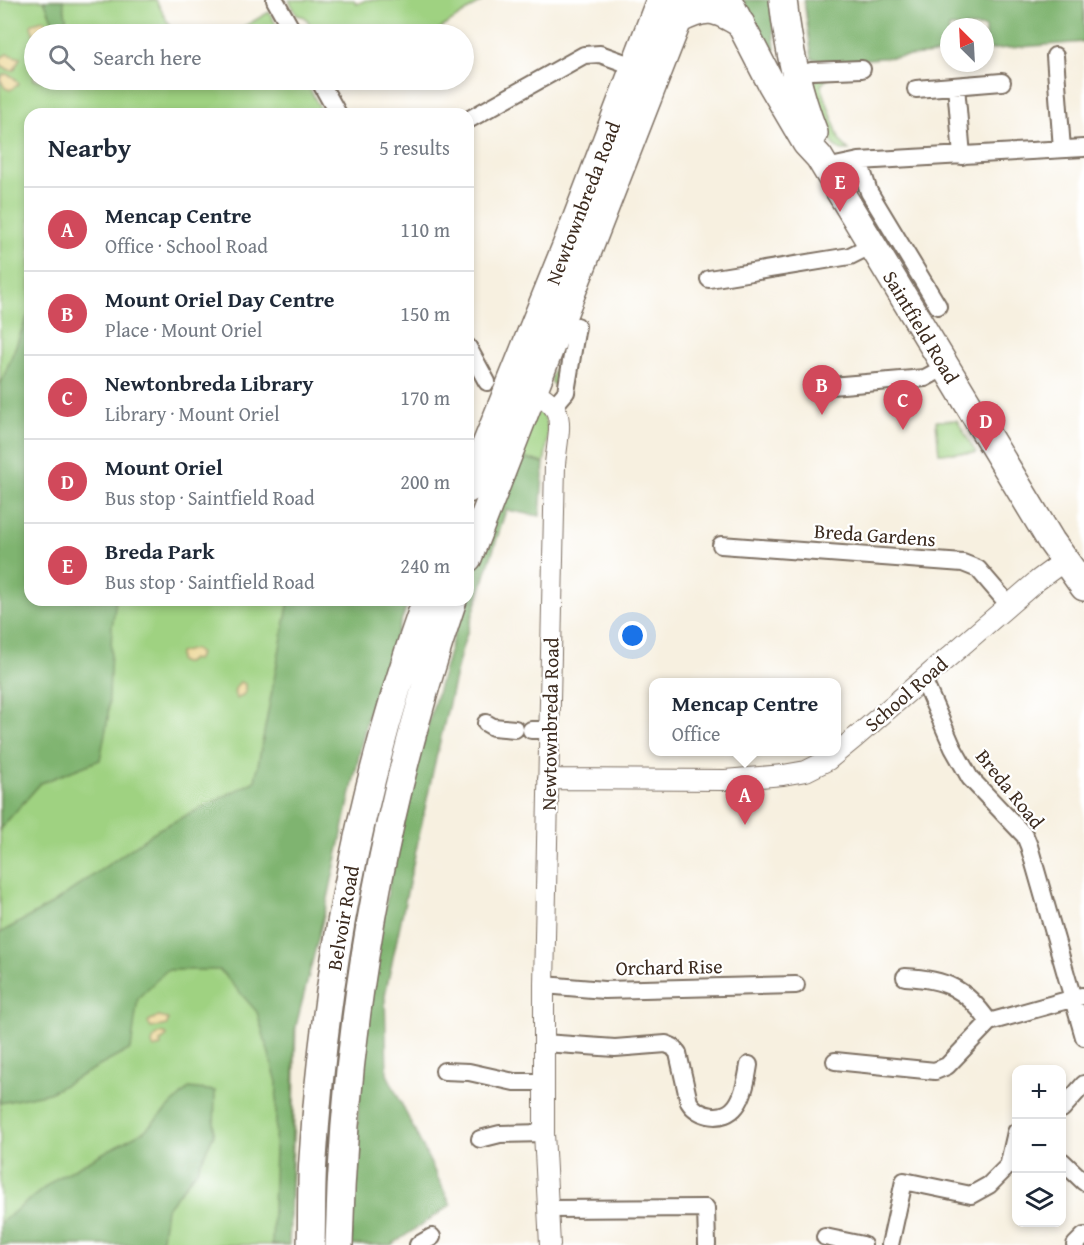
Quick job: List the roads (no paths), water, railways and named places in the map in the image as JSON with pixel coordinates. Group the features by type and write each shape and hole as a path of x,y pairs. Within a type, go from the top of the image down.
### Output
{"highway":[{"name":"Newtownbreda Road","path":"521,390 660,0"},
{"name":"Saintfield Road","path":"728,0 741,24 784,80 806,143 822,162 1064,561 1084,586"},
{"name":"Saintfield Road","path":"783,0 790,48 784,80"},
{"path":"682,10 705,9 725,13 741,24"},
{"name":"Newtownbreda Road","path":"521,390 682,10"},
{"path":"474,478 521,390"},
{"path":"474,539 521,390"},
{"name":"Belvoir Road","path":"311,1245 313,1160 336,945 367,794 387,717 424,606"},
{"name":"Belvoir Road","path":"339,1245 342,1161 351,1052 373,902 414,722 451,606"}],"street":[{"path":"275,0 288,24"},
{"path":"474,117 584,55 600,54 636,67"},
{"path":"1055,56 1062,149"},
{"path":"784,80 811,71 862,69"},
{"path":"916,89 1002,81"},
{"path":"956,86 962,156"},
{"path":"325,90 335,108"},
{"path":"822,162 859,162 1084,148"},
{"path":"859,162 869,192 938,306"},
{"path":"709,279 850,256 872,245"},
{"path":"474,352 521,390 566,392 577,326"},
{"path":"831,386 925,378 945,367"},
{"name":"Newtownbreda Road","path":"521,390 558,420 532,730 548,779 544,1133 550,1245"},
{"name":"Breda Gardens","path":"721,545 963,563 978,569 1009,605"},
{"name":"School Road","path":"841,749 1043,575 1064,561"},
{"name":"Breda Road","path":"923,679 953,748 970,778 1025,836 1079,997 1084,1037"},
{"path":"486,723 493,727 532,730"},
{"name":"School Road","path":"548,779 725,780 806,771 833,756"},
{"path":"905,977 926,978 954,987 978,1006 989,1022"},
{"name":"Orchard Rise","path":"544,985 604,990 796,985"},
{"path":"835,1061 941,1070 989,1022 1079,997"},
{"path":"544,1043 615,1048 666,1044 673,1047 678,1053 689,1102 698,1112 713,1116 730,1112 735,1107 744,1086 749,1065"},
{"path":"444,1071 469,1072 514,1082 545,1082"},
{"path":"1066,1104 1084,1084"},
{"path":"480,1139 500,1134 544,1133"},
{"path":"313,1160 342,1161"},
{"path":"890,1245 904,1181 971,1194 989,1185 1012,1162"},
{"path":"1066,1165 1084,1182"},
{"path":"548,1209 706,1208 707,1245"},
{"path":"1076,1245 1084,1236"},
{"path":"825,1237 863,1245"}],"place":[{"name":"Breda Park","path":"840,212"},
{"name":"Mount Oriel Day Centre","path":"822,415"},
{"name":"Newtonbreda Library","path":"903,430"},
{"name":"Mount Oriel","path":"986,451"},
{"name":"Mencap Centre","path":"745,825"}]}
